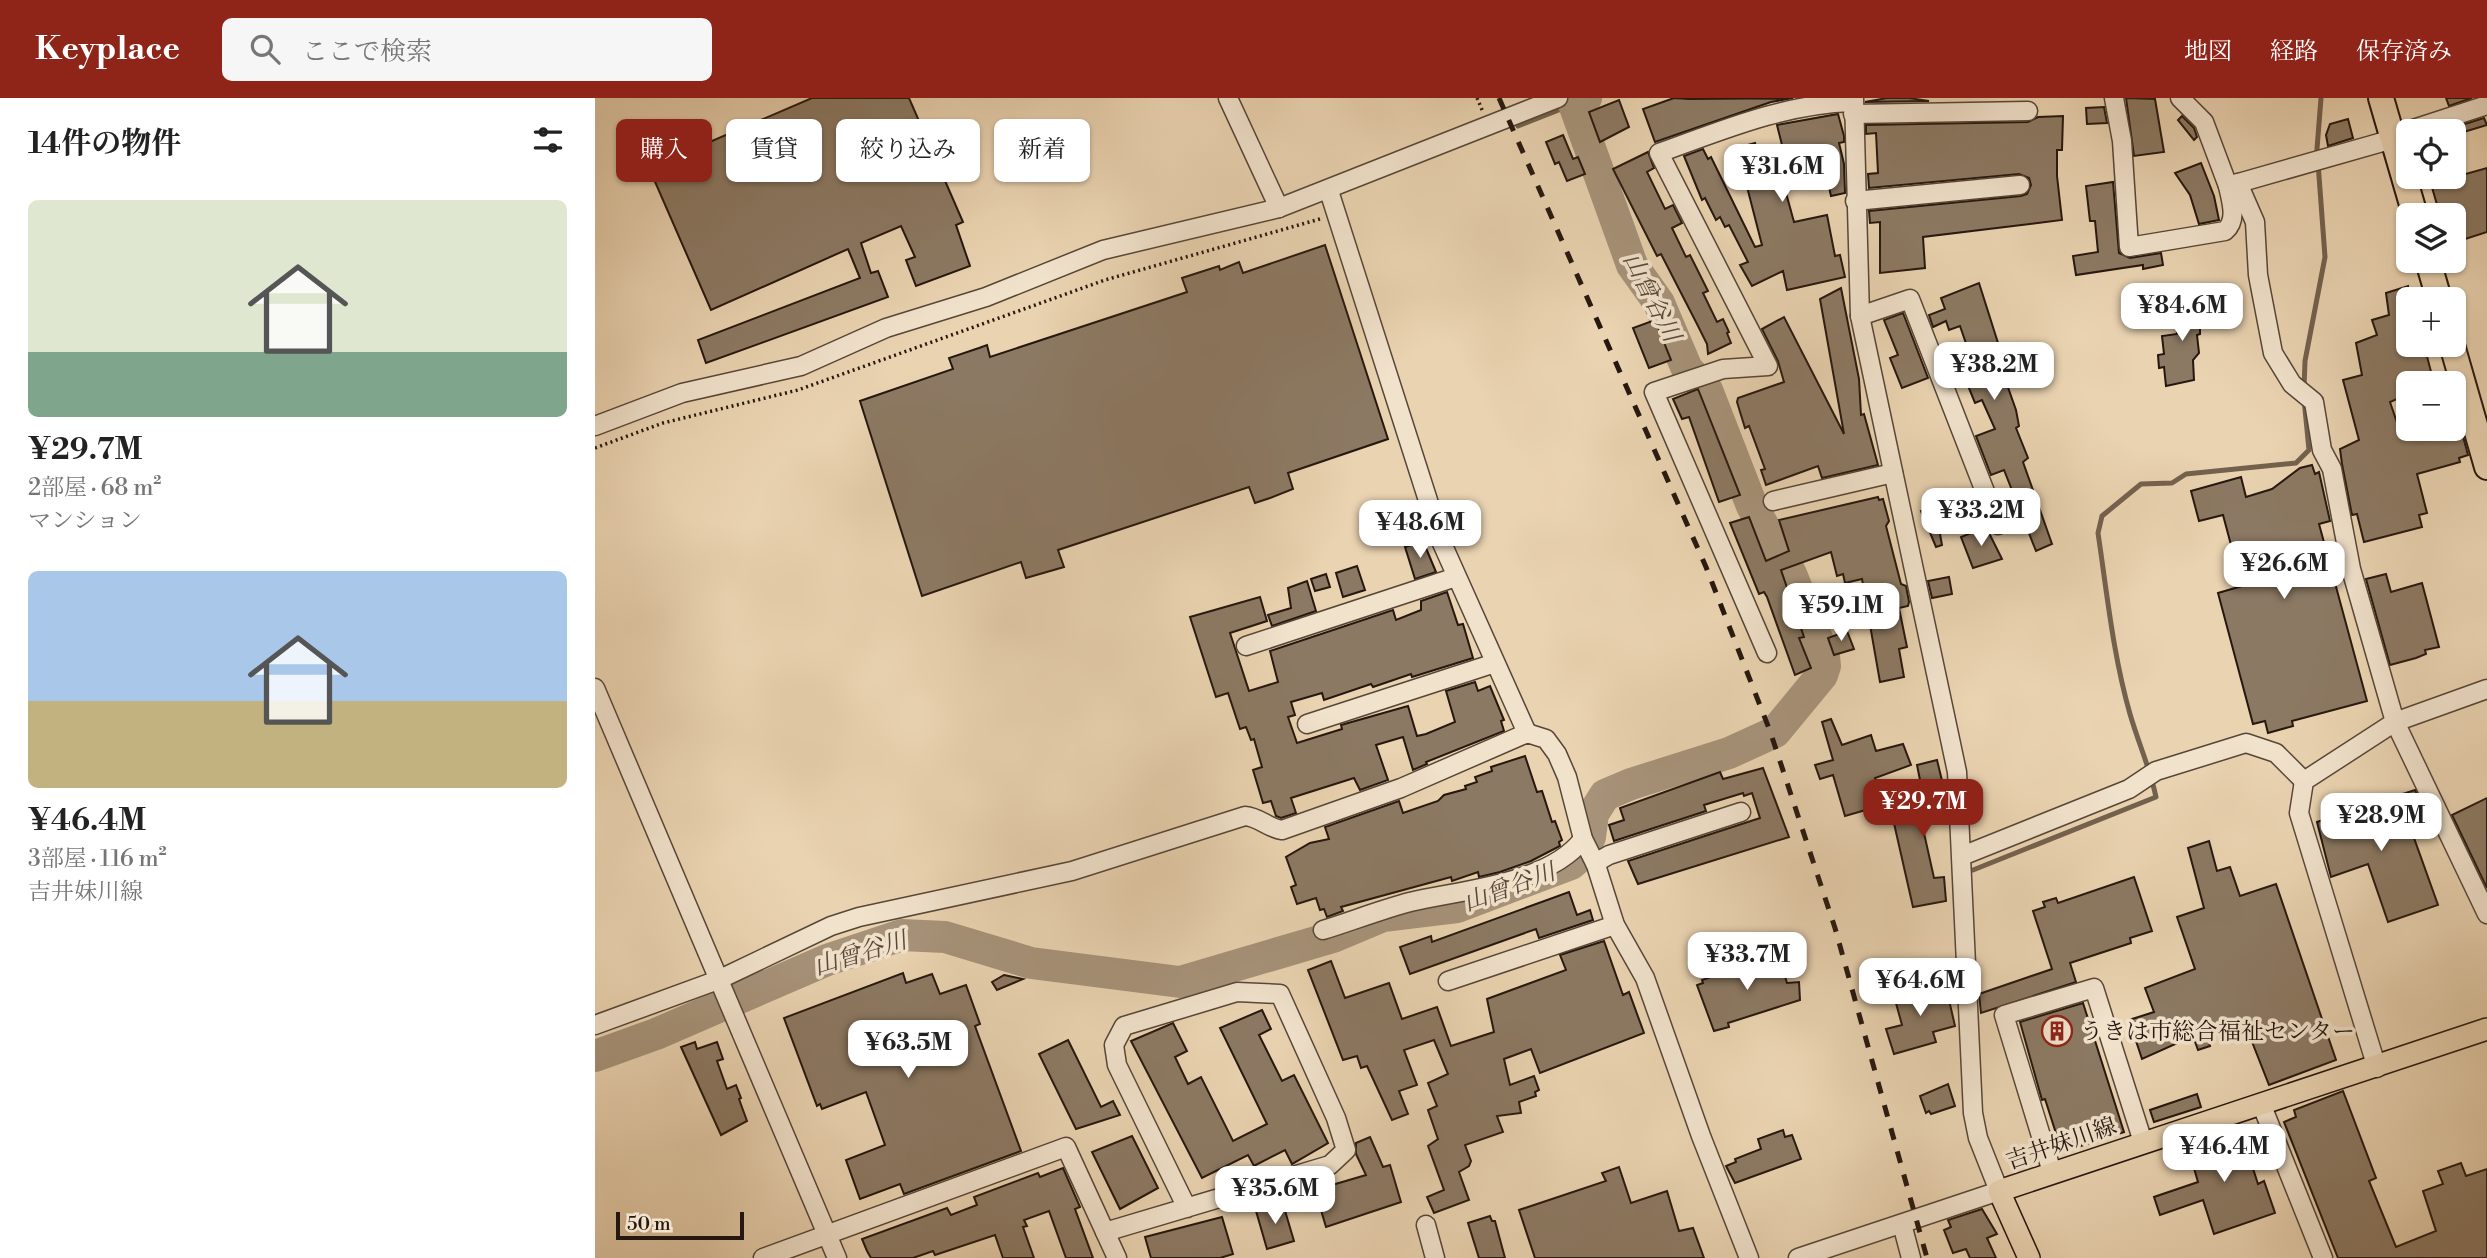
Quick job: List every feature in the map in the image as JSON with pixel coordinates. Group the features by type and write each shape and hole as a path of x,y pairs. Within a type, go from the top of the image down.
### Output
{"highway":[{"path":"2381,98 2412,203"},
{"path":"2455,357 2487,467"}],"main road":[{"name":"吉井妹川線","path":"2029,1258 1999,1191 2377,1068 2487,1029"}],"street":[{"path":"1227,98 1279,208"},
{"path":"595,425 682,393 801,366 886,328 986,297 1103,250 1279,208 1329,191 1558,98"},
{"path":"2114,98 2122,141 2129,247 2225,231 2231,226 2233,215 2233,184"},
{"path":"2180,98 2204,122 2233,184 2255,222 2258,275 2273,353 2287,377 2305,394 2322,450 2332,469 2351,569 2395,722 2487,914"},
{"path":"1767,653 1654,392 1708,373 1768,366 1659,153 1772,113 1822,103 2028,111"},
{"path":"1798,1258 1999,1191 1978,1138 1973,1113 1957,772 1860,316 1853,105"},
{"path":"2233,184 2393,139 2404,132 2487,105"},
{"path":"1855,201 2020,185"},
{"path":"1329,191 1441,541 1527,733"},
{"path":"1860,316 1910,299 1998,525"},
{"path":"1773,501 1893,472"},
{"path":"1246,646 1456,577"},
{"path":"1307,724 1495,663"},
{"path":"595,688 837,1258"},
{"path":"2377,1068 2299,813 2304,781 2395,722 2487,689"},
{"path":"595,1025 718,980 801,939 859,917 1072,871 1245,816 1255,817 1274,829 1282,830 1401,788 1527,733 1546,738 1567,777 1588,850 1615,925 1645,978 1701,1136 1749,1258"},
{"path":"1962,856 2129,789 2156,771 2246,743 2276,753 2304,781"},
{"path":"1323,930 1385,909 1492,887 1588,850 1609,855 1741,812"},
{"path":"1448,981 1615,925"},
{"path":"2052,1172 2004,1015 2094,988 2143,1142"},
{"path":"1105,1232 1188,1209 1331,1165 1346,1150 1336,1118 1280,994 1237,992 1151,1015 1124,1026 1114,1045 1117,1065 1188,1209"},
{"path":"2262,1106 2323,1258"},
{"path":"763,1258 1066,1147 1117,1258"},
{"path":"1902,1224 1912,1258"},
{"path":"1426,1225 1435,1258"}],"path":[{"path":"595,448 663,423 798,390 1105,280 1337,214"}],"building":[{"path":"812,98 909,98 918,119 836,119 836,182 946,182 963,222 956,225 970,266 916,286 906,260 915,257 901,226 861,243 871,273 878,271 888,297 706,363 698,340 860,278 848,249 711,310 655,182 712,182 712,141 726,135 726,182 822,182 822,119 763,119"},
{"path":"1674,98 1793,98 1771,102 1655,142 1643,109"},
{"path":"1909,98 1929,101 1865,102"},
{"path":"2126,98 2155,99 2164,152 2134,156"},
{"path":"2446,98 2472,98 2449,106"},
{"path":"1619,100 1629,127 1600,142 1589,112"},
{"path":"2104,107 2107,123 2087,124 2086,108"},
{"path":"1838,114 1844,136 1844,142 1839,143 1844,164 1845,193 1831,196 1825,170 1783,182 1794,222 1827,215 1835,256 1840,255 1845,277 1787,290 1783,271 1752,286 1740,265 1748,262 1729,225 1725,227 1720,217 1716,220 1705,198 1702,200 1684,156 1703,149 1708,159 1711,157 1755,247 1762,245 1737,148 1755,143 1761,166 1786,161 1777,125"},
{"path":"2063,116 2062,150 2057,150 2062,220 1923,237 1925,268 1880,273 1880,222 1870,223 1869,211 2021,196 2027,194 2031,185 2029,178 2019,174 1869,188 1868,174 1878,173 1876,133 1866,134 1866,125 2028,122 2038,117"},
{"path":"2182,116 2194,128 2197,137 2194,140 2178,120"},
{"path":"2484,118 2487,125 2466,131 2466,124"},
{"path":"2348,119 2353,138 2328,146 2326,135 2330,124"},
{"path":"1563,135 1573,159 1578,157 1585,174 1567,181 1559,162 1555,164 1546,142"},
{"path":"1648,152 1654,168 1647,172 1665,209 1673,205 1682,223 1672,228 1686,257 1690,255 1708,291 1703,293 1717,322 1723,319 1729,332 1727,333 1731,343 1708,354 1707,344 1697,324 1661,254 1657,256 1613,169"},
{"path":"2201,163 2214,196 2219,220 2199,224 2190,195 2175,173"},
{"path":"2487,168 2487,232 2466,239 2466,203 2437,203 2432,189 2466,189 2466,174"},
{"path":"2113,182 2119,253 2130,258 2161,253 2163,265 2143,269 2143,265 2076,275 2073,256 2098,252 2095,221 2090,221 2086,186"},
{"path":"1325,245 1388,439 1288,473 1293,489 1270,498 1255,503 1249,487 1058,550 1064,567 1026,578 1021,562 922,596 860,401 953,369 949,358 987,345 990,357 1187,292 1182,278 1219,266 1220,270 1239,262 1243,273"},
{"path":"1979,283 1998,343 1993,345 2016,410 2019,426 2016,428 2028,458 2023,462 2052,544 2036,551 2004,470 1991,475 1976,436 1995,429 1982,400 1975,403 1960,366 1972,361 1960,326 1949,330 1946,321 1933,327 1929,315 1945,309 1941,298"},
{"path":"1841,288 1859,379 1861,415 1864,414 1878,465 1822,478 1818,466 1766,485 1761,470 1765,469 1749,426 1745,428 1737,402 1738,398 1784,382 1778,361 1762,329 1784,317 1844,434 1820,299"},
{"path":"2396,290 2396,357 2427,357 2431,371 2396,371 2396,399 2390,402 2396,420 2396,441 2464,441 2468,455 2459,458 2460,462 2417,474 2427,513 2419,515 2422,527 2364,542 2357,514 2352,515 2340,449 2359,440 2343,380 2362,375 2356,343 2377,335 2372,320 2389,315 2386,293"},
{"path":"2196,294 2196,311 2202,310 2203,327 2200,327 2200,334 2197,335 2199,353 2193,360 2194,380 2166,386 2164,367 2159,368 2158,355 2164,354 2162,336 2177,334 2175,297"},
{"path":"1903,313 1928,378 1902,388 1890,358 1898,355 1884,320"},
{"path":"1655,320 1671,360 1649,368 1633,328"},
{"path":"1698,389 1740,495 1719,502 1689,417 1682,419 1673,399"},
{"path":"2312,465 2315,474 2319,472 2330,521 2319,524 2367,701 2292,721 2293,726 2268,733 2265,721 2253,724 2218,593 2242,586 2223,515 2199,521 2191,491 2241,477 2246,497 2272,489 2300,468"},
{"path":"1878,497 1879,500 1883,499 1889,521 1886,526 1901,584 1906,586 1909,602 1908,606 1899,608 1907,647 1899,649 1904,677 1880,682 1862,579 1845,583 1843,574 1837,576 1831,552 1781,570 1804,637 1799,638 1811,668 1795,675 1767,597 1764,592 1759,594 1730,523 1749,517 1766,561 1789,551 1779,520"},
{"path":"1935,506 1942,545 1936,547 1921,511"},
{"path":"1986,527 2002,559 1973,568 1961,537"},
{"path":"1423,541 1436,572 1415,579 1405,547"},
{"path":"1357,566 1365,590 1343,597 1336,573"},
{"path":"1326,574 1330,587 1315,591 1311,579"},
{"path":"2386,574 2391,592 2422,583 2439,647 2425,650 2426,654 2416,658 2390,665 2366,579"},
{"path":"1949,577 1952,594 1932,598 1928,581"},
{"path":"1307,581 1316,611 1272,626 1268,615 1291,608 1288,588"},
{"path":"1447,592 1458,625 1463,624 1473,658 1373,687 1371,684 1324,700 1322,693 1291,702 1295,715 1288,717 1297,743 1342,729 1341,725 1408,706 1417,736 1426,734 1455,722 1446,691 1475,682 1478,691 1490,686 1504,720 1501,721 1504,731 1426,762 1427,764 1413,770 1403,737 1376,745 1388,780 1360,790 1354,778 1291,798 1296,813 1281,818 1276,816 1271,801 1263,803 1253,770 1262,767 1254,739 1251,740 1246,727 1240,729 1228,693 1216,697 1190,617 1260,597 1267,621 1230,633 1249,691 1278,682 1270,651 1393,610 1396,620 1421,610 1421,601"},
{"path":"1847,631 1854,649 1834,655 1828,638"},
{"path":"1831,719 1842,745 1871,735 1876,751 1903,744 1911,765 1875,778 1883,805 1845,816 1833,775 1820,779 1815,765 1833,760 1822,722"},
{"path":"1525,756 1537,792 1542,791 1552,822 1555,821 1562,840 1559,842 1560,846 1531,861 1500,872 1479,877 1478,872 1452,881 1451,877 1341,907 1343,911 1327,917 1324,909 1320,910 1316,898 1297,904 1291,887 1296,885 1286,857 1310,843 1329,839 1325,827 1399,801 1403,813 1438,801 1444,795 1466,789 1465,786 1477,782 1475,777 1492,771 1491,767"},
{"path":"1937,760 1945,793 1946,820 1941,820 1942,824 1922,824 1934,878 1944,877 1946,901 1913,907 1893,819 1924,812 1924,785 1921,785 1917,765"},
{"path":"1763,768 1789,837 1638,884 1628,861 1760,818 1752,793 1744,796 1743,793 1704,805 1706,811 1614,841 1609,825 1624,820 1620,808 1720,772 1723,779"},
{"path":"2415,790 2421,802 2404,810 2438,905 2388,922 2368,864 2331,877 2317,822"},
{"path":"2487,798 2487,888 2452,815"},
{"path":"2209,841 2217,871 2230,867 2240,896 2276,884 2336,1060 2269,1085 2245,1024 2208,1038 2210,1046 2198,1050 2193,1036 2142,1059 2129,1020 2154,1012 2145,988 2195,969 2177,917 2204,908 2188,848"},
{"path":"2134,877 2152,931 2130,938 2131,943 2070,963 2076,982 1981,1013 1979,994 2052,969 2033,911 2045,907 2043,902 2056,898 2058,903"},
{"path":"1569,892 1577,915 1590,910 1593,920 1539,938 1536,929 1410,974 1400,947 1431,936 1432,942"},
{"path":"1604,941 1623,995 1629,992 1644,1033 1540,1073 1531,1049 1504,1059 1510,1085 1534,1076 1539,1090 1535,1092 1536,1096 1519,1102 1521,1113 1497,1116 1503,1132 1465,1145 1471,1161 1469,1166 1459,1172 1469,1200 1434,1213 1427,1197 1444,1190 1428,1146 1438,1139 1428,1110 1437,1106 1428,1083 1448,1074 1434,1040 1404,1050 1417,1085 1399,1091 1408,1114 1392,1120 1367,1066 1361,1068 1357,1056 1343,1060 1308,970 1331,961 1345,998 1389,983 1402,1019 1437,1007 1451,1046 1494,1032 1487,999 1566,970 1560,955"},
{"path":"1778,953 1787,983 1799,982 1800,1000 1728,1023 1729,1027 1714,1031 1697,985 1703,983 1702,980"},
{"path":"903,973 906,983 932,974 940,994 966,985 980,1024 975,1026 1021,1151 904,1194 900,1184 860,1199 846,1160 885,1145 866,1092 822,1109 820,1104 817,1106 784,1018"},
{"path":"1004,975 1023,979 997,990 992,982"},
{"path":"1934,979 1944,1002 1949,1000 1955,1026 1933,1032 1936,1042 1894,1054 1886,1029 1902,1025 1894,996 1922,989 1920,983"},
{"name":"うきは市総合福祉センター","path":"2083,1003 2124,1132 2062,1152 2045,1099 2042,1100 2020,1022"},
{"path":"1262,1010 1271,1029 1259,1035 1282,1081 1294,1075 1328,1143 1292,1164 1285,1150 1254,1166 1248,1155 1202,1178 1131,1041 1173,1023 1187,1051 1175,1057 1188,1084 1201,1077 1233,1141 1267,1124 1220,1028"},
{"path":"1068,1040 1101,1107 1113,1101 1120,1115 1076,1129 1039,1054"},
{"path":"695,1042 697,1049 717,1042 723,1059 717,1061 727,1089 736,1085 741,1098 739,1099 747,1121 721,1135 681,1047"},
{"path":"1948,1084 1955,1106 1931,1114 1929,1111 1926,1113 1920,1096"},
{"path":"2343,1091 2376,1178 2369,1181 2396,1247 2436,1231 2423,1191 2443,1184 2438,1171 2461,1163 2466,1176 2487,1169 2487,1258 2338,1258 2284,1122 2296,1117 2294,1110"},
{"path":"2197,1094 2201,1107 2154,1122 2150,1110"},
{"path":"2255,1129 2261,1149 2248,1153 2258,1184 2264,1181 2275,1213 2214,1234 2203,1200 2160,1215 2154,1197 2198,1182 2189,1151"},
{"path":"1783,1130 1785,1137 1792,1135 1801,1159 1735,1183 1726,1166 1736,1162 1735,1159 1761,1149 1758,1139"},
{"path":"1132,1136 1158,1188 1120,1209 1092,1152"},
{"path":"1370,1137 1383,1167 1390,1165 1401,1202 1326,1227 1315,1190 1366,1175 1356,1154 1356,1143"},
{"path":"1619,1167 1631,1203 1667,1191 1679,1231 1693,1228 1704,1258 1535,1258 1519,1210 1606,1181 1602,1173"},
{"path":"1063,1168 1080,1207 1075,1209 1093,1258 1066,1258 1049,1211 1024,1220 1027,1226 1023,1227 1034,1258 1003,1258 995,1235 935,1255 933,1251 913,1258 871,1258 862,1239 947,1208 951,1215 977,1205 974,1197 1038,1173 1040,1177"},
{"path":"1283,1204 1294,1241 1267,1249 1256,1211"},
{"path":"1982,1209 1997,1234 1987,1238 1996,1258 1970,1258 1966,1249 1953,1253 1944,1230 1951,1227 1948,1220"},
{"path":"1490,1216 1492,1221 1495,1221 1505,1258 1479,1258 1468,1223"},
{"path":"1222,1217 1233,1254 1220,1258 1151,1258 1145,1237"}],"waterway":[{"name":"山曾谷川","path":"595,1056 656,1034 827,960 902,935 945,937 1031,963 1180,982 1333,937 1383,916 1457,907 1571,864 1579,857 1590,837 1593,814 1605,795 1729,753 1775,732 1822,675 1824,656 1791,574 1752,506 1707,390 1687,369 1659,303 1632,265 1574,104 1586,98"},
{"path":"2304,389 2305,361 2325,257 2317,149 2321,98"},
{"path":"1518,126 1574,104"},
{"path":"1973,870 2156,797 2119,669 2098,533 2102,516 2141,484 2172,483 2186,474 2296,463 2309,450 2304,399"}],"railway":[{"path":"1499,98 1706,567 1770,731 1835,928 1927,1258"}],"place":[{"name":"うきは市総合福祉センター","path":"2057,1031"}]}
